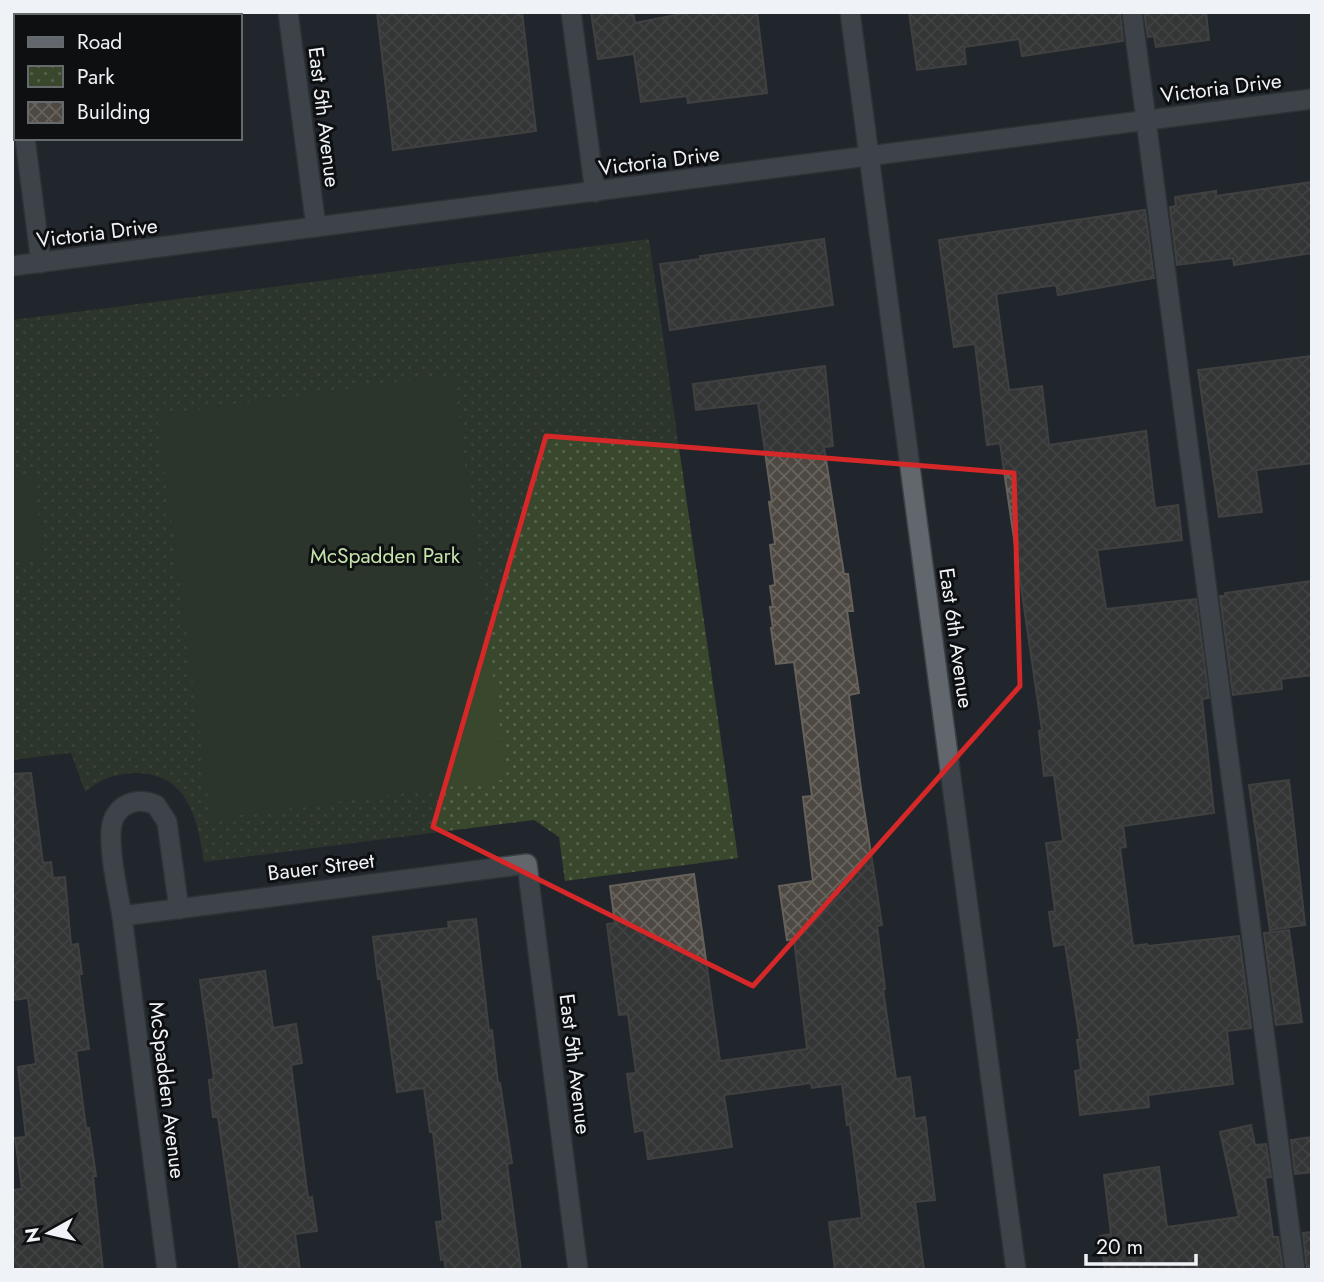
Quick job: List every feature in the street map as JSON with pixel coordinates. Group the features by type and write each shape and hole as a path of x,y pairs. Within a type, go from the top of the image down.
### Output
{"street":[{"name":"East 5th Avenue","path":"288,12 316,227"},
{"path":"571,12 595,192"},
{"name":"East 6th Avenue","path":"850,12 1016,1270"},
{"path":"1132,12 1296,1270"},
{"name":"Victoria Drive","path":"12,266 1312,99"},
{"path":"25,140 41,263"},
{"name":"McSpadden Avenue","path":"167,1270 110,832 116,814 126,803 137,800 156,805 167,822 178,909"},
{"name":"East 5th Avenue","path":"527,864 578,1270"},
{"name":"Bauer Street","path":"122,916 527,864"}],"highlighted area":[{"path":"546,436 1014,473 1020,686 753,986 433,827"}],"green space":[{"name":"McSpadden Park","path":"649,239 738,858 565,881 559,837 534,820 204,862 194,815 179,790 167,781 153,775 135,773 114,776 85,792 71,753 12,760 12,320"},
{"path":"453,375 507,779 211,819 157,415"},
{"path":"33,475 45,557 12,561 12,478"}],"building":[{"path":"377,12 522,12 536,131 393,150"},
{"path":"591,12 633,12 635,23 691,12 757,12 767,93 688,103 687,96 641,102 634,54 598,59"},
{"path":"909,12 1120,12 1123,41 1022,56 1019,39 964,47 966,64 917,70"},
{"path":"1144,12 1206,12 1209,40 1156,47 1154,36 1148,37"},
{"path":"1312,182 1312,253 1234,265 1233,258 1177,265 1170,207 1176,206 1175,197 1216,191 1216,196"},
{"path":"1145,210 1154,278 1058,295 1056,285 996,294 1009,390 1042,386 1049,445 1146,431 1155,508 1178,505 1182,540 1097,550 1106,609 1196,599 1209,698 1202,699 1214,813 1123,826 1126,847 1120,848 1133,946 1239,936 1251,1028 1227,1031 1233,1084 1148,1095 1149,1107 1080,1115 1075,1071 1081,1070 1077,1040 1080,1040 1065,944 1054,946 1049,912 1055,911 1046,843 1063,841 1054,775 1044,776 1039,731 1042,730 1000,443 987,445 975,344 954,347 939,240"},
{"path":"824,239 833,305 670,330 660,264"},
{"path":"1312,356 1312,463 1256,470 1262,512 1219,517 1198,370"},
{"path":"825,366 833,446 824,447 844,574 848,574 853,611 847,611 859,693 849,695 882,925 877,926 883,989 896,1079 910,1077 915,1119 925,1117 935,1200 915,1202 924,1270 835,1270 829,1222 862,1218 842,1084 812,1088 811,1083 724,1095 732,1147 648,1159 644,1130 635,1132 627,1074 636,1073 628,1014 619,1015 607,924 615,923 610,886 694,874 720,1061 807,1049 794,939 787,940 779,886 813,881 803,797 812,796 794,662 776,664 771,628 770,607 773,607 770,586 775,585 770,545 775,544 769,502 772,501 758,403 696,410 693,384"},
{"path":"1312,581 1312,675 1281,679 1282,689 1233,695 1220,596 1225,596 1225,593"},
{"path":"31,773 43,863 51,862 53,878 65,877 71,945 78,944 82,974 79,974 89,1049 76,1051 86,1128 89,1128 96,1176 93,1176 103,1270 12,1270 12,1190 22,1189 15,1138 26,1137 18,1067 36,1064 28,998 12,1000 12,774"},
{"path":"1289,780 1305,925 1270,930 1249,785"},
{"path":"476,919 489,1031 492,1030 512,1163 507,1164 521,1270 446,1270 444,1259 441,1260 436,1222 443,1221 433,1132 430,1132 424,1088 397,1092 381,979 378,979 373,937 449,928 448,922"},
{"path":"1289,930 1302,1022 1276,1025 1264,933"},
{"path":"265,971 273,1028 296,1024 302,1063 291,1065 308,1198 312,1197 317,1231 295,1234 300,1270 240,1270 218,1117 213,1117 209,1080 214,1079 200,980"},
{"path":"1251,1125 1255,1145 1266,1144 1271,1177 1265,1178 1273,1237 1278,1237 1283,1270 1105,1270 1100,1236 1111,1234 1104,1175 1159,1167 1167,1227 1239,1217 1220,1132"},
{"path":"1312,1137 1312,1172 1295,1174 1291,1140"},
{"path":"1312,1232 1312,1270 1307,1270 1303,1233"}]}
